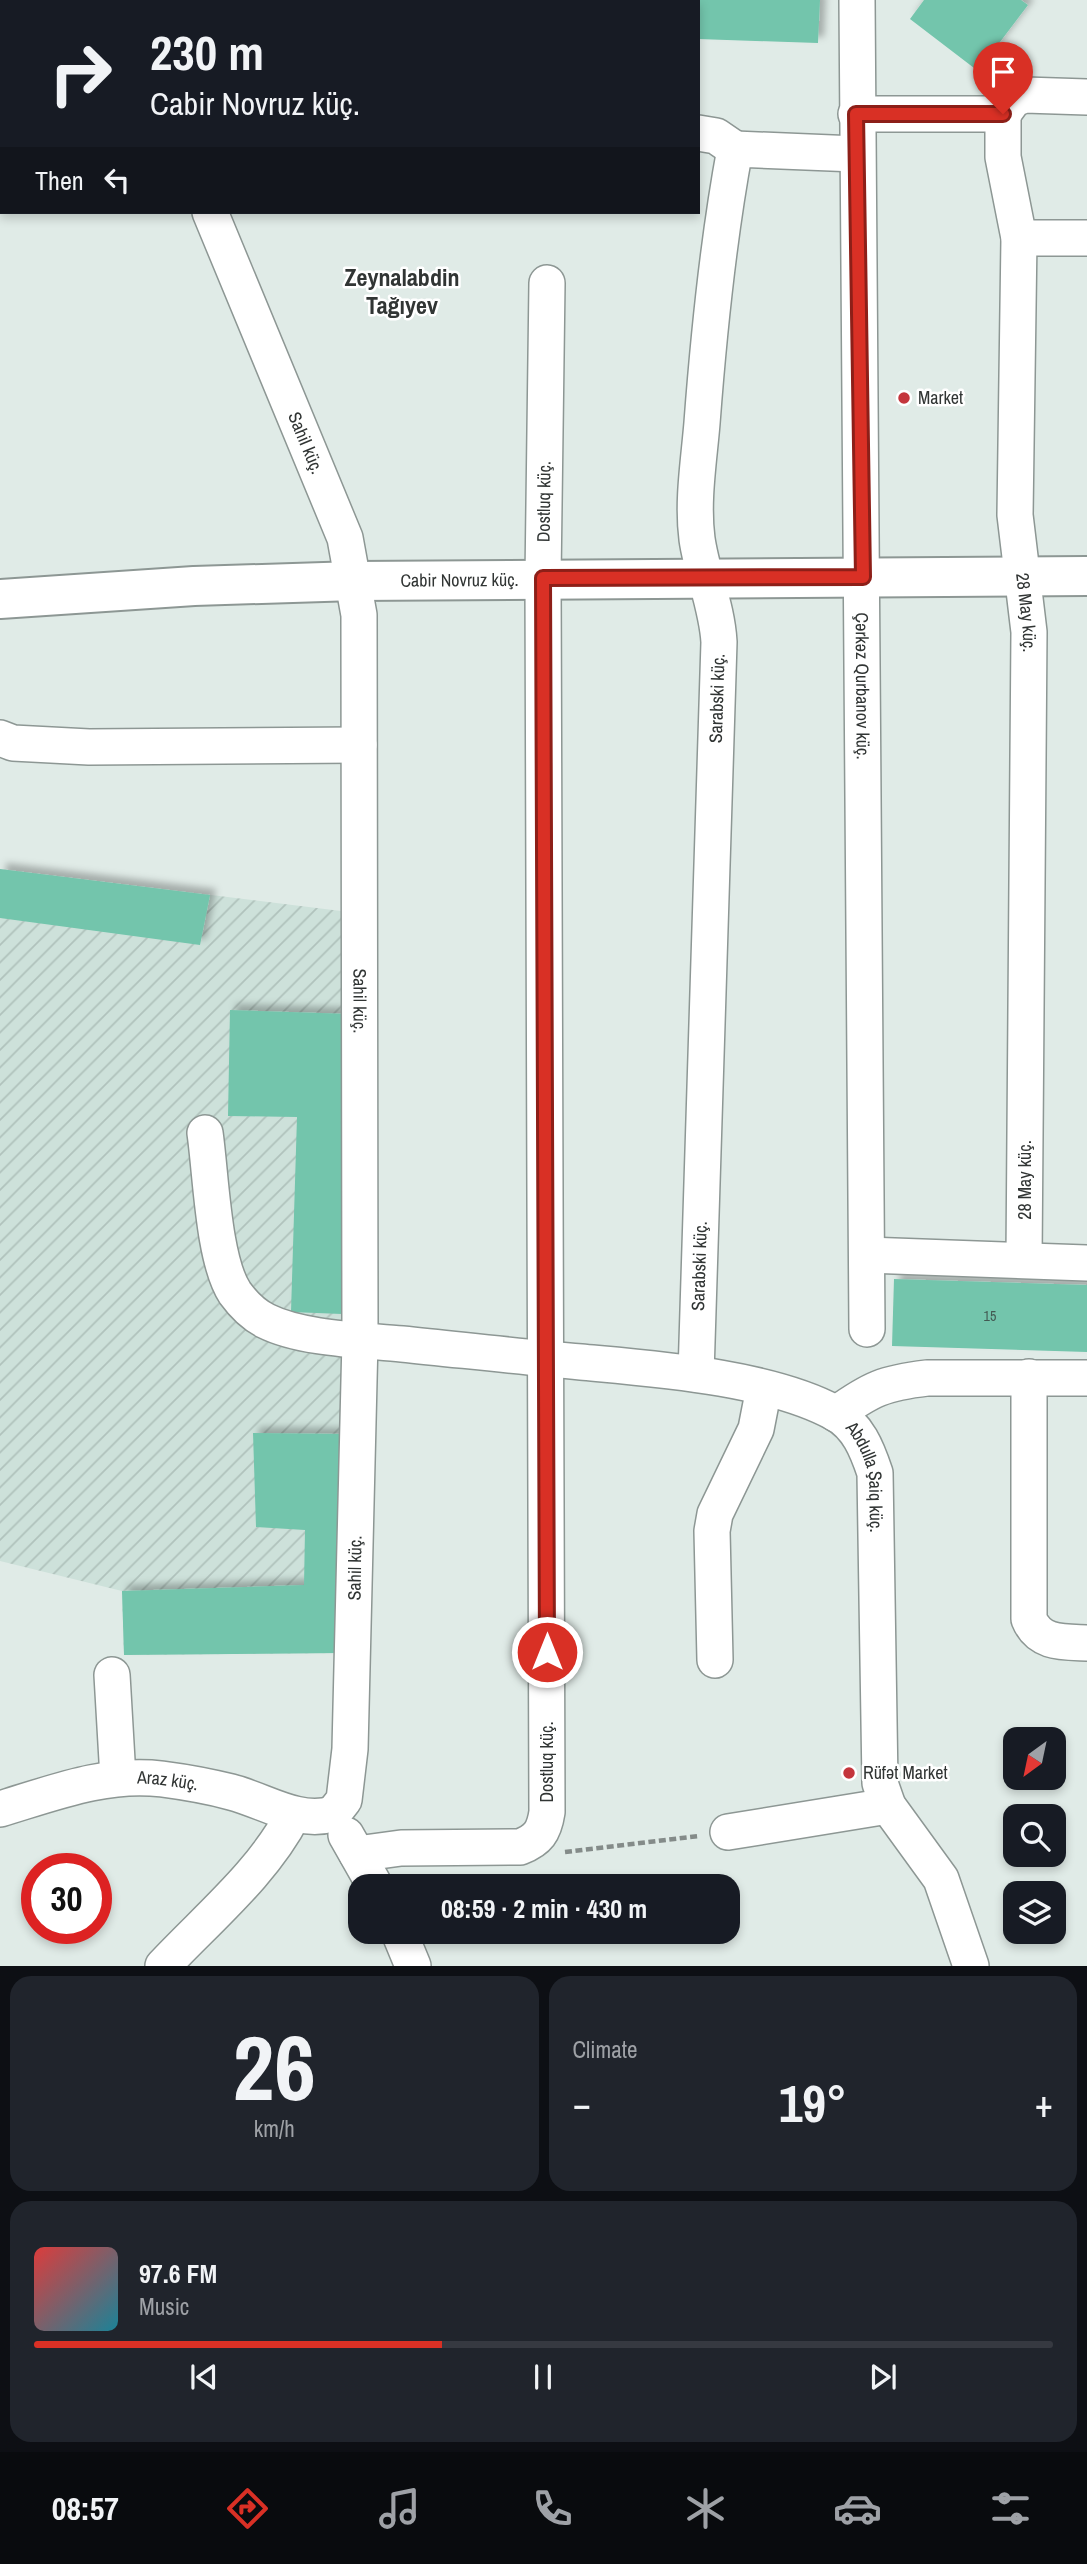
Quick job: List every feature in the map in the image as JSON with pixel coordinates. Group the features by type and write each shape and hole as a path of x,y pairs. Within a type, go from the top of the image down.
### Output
{"main road":[{"name":"Cabir Novruz küç.","path":"0,599 194,586 355,581 1024,574 1087,576"}],"street":[{"name":"Çərkəz Qurbanov küç.","path":"857,0 856,154 863,577 867,1329"},
{"path":"856,114 1003,114 1014,99 1025,95 1087,97"},
{"name":"28 May küç.","path":"1003,114 1003,157 1018,238 1015,514 1029,632 1024,1260"},
{"path":"700,133 716,136 735,149 856,154"},
{"name":"Sarabski küç.","path":"696,1374 719,642 717,614 697,540 696,505 711,309 735,149"},
{"name":"Sahil küç.","path":"211,214 334,507 355,581 359,615 360,1340 350,1749 344,1800 333,1814"},
{"path":"1018,238 1087,238"},
{"name":"Dostluq küç.","path":"535,1841 545,1828 547,1812 543,578 547,283"},
{"path":"0,738 13,743 89,747 359,745"},
{"name":"Abdulla Şaiq küç.","path":"205,1133 223,1269 235,1293 251,1311 267,1322 360,1340 696,1374 764,1388 836,1414 865,1443 874,1473 880,1783 888,1806 941,1879 971,1965"},
{"path":"867,1255 1087,1263"},
{"path":"1029,1377 1029,1619 1034,1632 1045,1639 1087,1643"},
{"path":"836,1414 872,1388 902,1381 1087,1378"},
{"path":"715,1660 713,1522 757,1429 764,1388"},
{"path":"112,1675 118,1778"},
{"name":"Araz küç.","path":"0,1809 90,1782 143,1777 195,1784 233,1793 293,1815 316,1819 333,1814"},
{"path":"728,1832 888,1806"},
{"path":"333,1814 369,1874"},
{"path":"163,1965 262,1862 279,1841 293,1815"},
{"path":"358,1854 401,1848 520,1847 535,1841"},
{"path":"405,1944 413,1965"}],"path":[{"path":"535,1841 567,1852 728,1832"}],"shaded area":[{"path":"0,869 349,912 341,1653 124,1655 122,1591 0,1561"}],"building":[{"path":"700,0 820,0 818,43 700,39"},
{"path":"924,0 1021,0 1028,5 978,71 910,19"},
{"path":"0,869 210,895 200,945 0,918"},
{"path":"230,1010 350,1014 342,1314 291,1312 297,1117 228,1116"},
{"path":"894,1279 1087,1285 1087,1352 892,1346"},
{"path":"253,1433 341,1434 341,1653 124,1655 122,1591 304,1585 305,1530 256,1527"}],"place":[{"name":"Market","path":"904,398"},
{"name":"Rüfət Market","path":"849,1773"}],"district":[{"name":"Zeynalabdin Tağıyev","path":"402,292"}],"route":[{"path":"547,1652 543,578 863,577 856,114 1003,114"}]}
